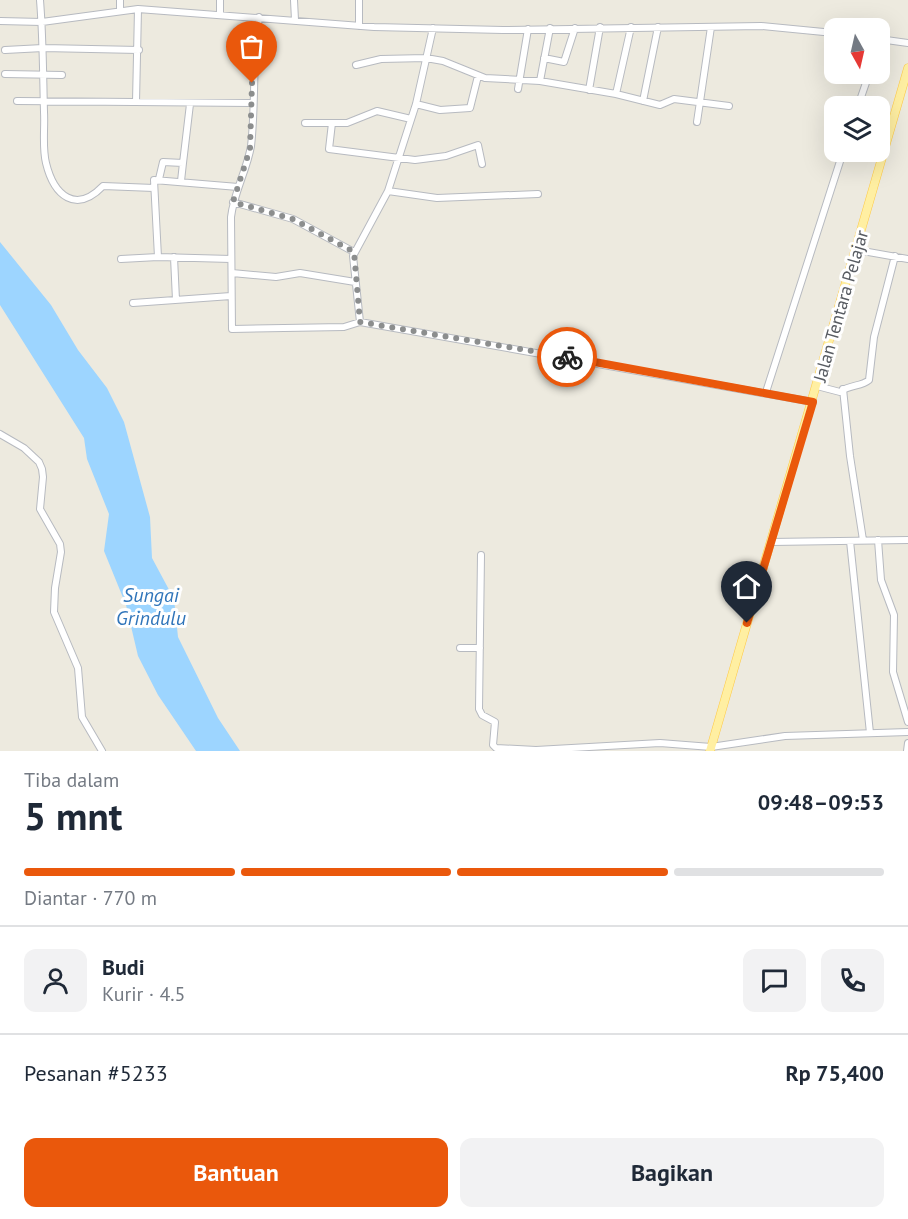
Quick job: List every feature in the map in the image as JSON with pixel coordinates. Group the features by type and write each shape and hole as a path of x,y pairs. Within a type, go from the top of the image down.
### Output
{"main road":[{"name":"Jalan Tentara Pelajar","path":"710,749 813,402 908,68"}],"street":[{"path":"40,0 45,159 49,173 62,194 81,200 93,197 104,186 153,188"},
{"path":"120,0 120,11"},
{"path":"220,0 220,14"},
{"path":"294,0 295,20"},
{"path":"359,0 359,26"},
{"path":"0,21 42,22 138,9 359,26 528,29 761,26 824,32"},
{"path":"136,102 139,50 138,9"},
{"path":"259,17 254,46 250,149 233,202 231,259 233,329 344,327 360,322 813,402"},
{"path":"589,90 600,27"},
{"path":"616,94 631,27"},
{"path":"643,101 658,27"},
{"path":"698,122 711,27"},
{"path":"360,322 354,252 388,192 416,104 433,28"},
{"path":"540,81 550,28"},
{"path":"544,58 564,62 575,28"},
{"path":"518,89 528,29"},
{"path":"890,41 908,43"},
{"path":"5,50 43,48 139,50"},
{"path":"356,65 381,60 426,58 443,61 478,76 540,81 663,105 672,99 729,106"},
{"path":"5,74 62,75"},
{"path":"416,104 440,110 470,108 478,76"},
{"path":"17,101 252,103"},
{"path":"181,181 190,104"},
{"path":"305,123 347,123 377,111 411,119"},
{"path":"332,123 327,152 399,159 436,158 476,145 480,148 482,164"},
{"path":"159,179 163,162 183,163"},
{"path":"766,393 840,162"},
{"path":"158,257 154,180 238,188"},
{"path":"388,192 437,198 538,194"},
{"path":"233,202 293,219 354,252"},
{"path":"857,250 908,259"},
{"path":"817,386 838,392 849,385 865,383 870,378 874,337 895,256"},
{"path":"121,259 174,257 231,259"},
{"path":"174,257 176,300"},
{"path":"231,273 276,277 300,273 355,282"},
{"path":"134,303 231,296"},
{"path":"843,389 862,540"},
{"path":"0,434 24,448 39,462 42,469 40,508 60,544 61,552 54,612 78,668 82,717 102,751"},
{"path":"878,540 881,580 894,615 893,672 908,722"},
{"path":"771,542 908,540"},
{"path":"850,541 870,733"},
{"path":"481,555 479,709 482,715 495,722 493,745 500,749 613,748 654,743 710,749 785,736 908,732"},
{"path":"460,648 480,648"},
{"path":"653,751 654,743"},
{"path":"907,751 908,743"}],"water":[{"name":"Sungai Grindulu","path":"0,242 51,305 78,350 107,388 124,422 150,517 152,558 174,599 178,637 218,718 240,751 196,751 158,695 138,656 126,605 104,551 109,514 87,459 84,438 0,305"}],"way so far":[{"path":"252,83 253,124 250,149 233,202 293,219 308,226 322,237 354,252 354,278 360,322 567,357"}],"route":[{"path":"567,357 813,402 747,623"}]}
